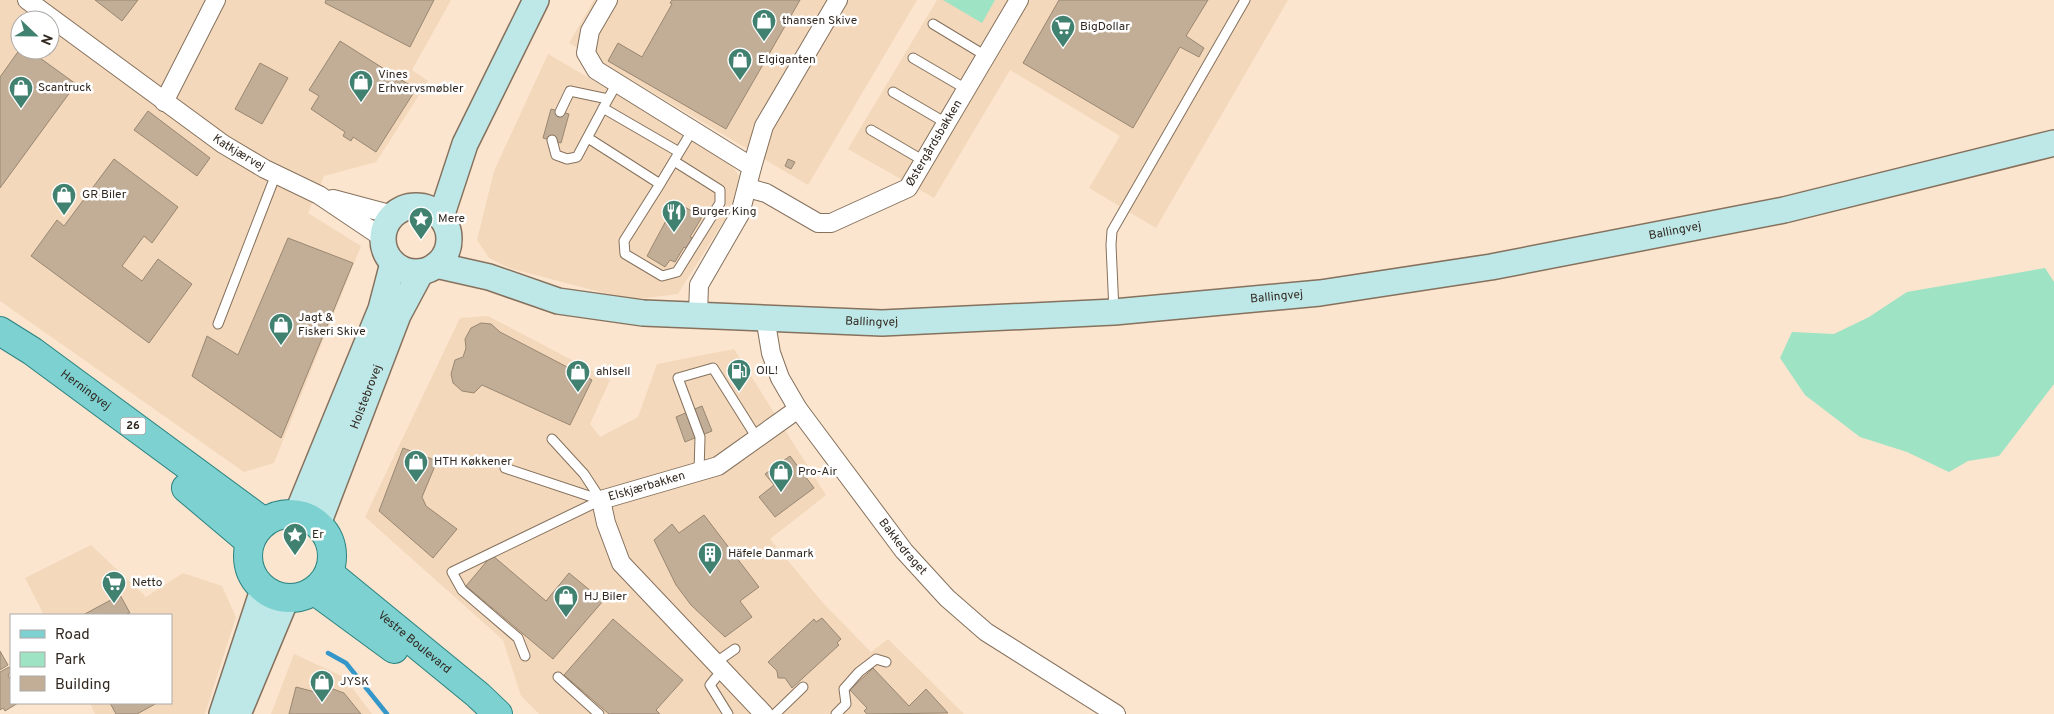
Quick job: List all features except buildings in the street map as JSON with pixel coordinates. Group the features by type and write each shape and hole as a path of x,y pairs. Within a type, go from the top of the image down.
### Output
{"main road":[{"path":"430,212 536,0"},
{"name":"Ballingvej","path":"429,269 489,277 558,301 643,313 882,323 1114,312 1320,293 1491,267 1784,210 2054,143"},
{"path":"410,207 430,212 446,225 449,242 447,251 429,269 406,271 393,263 385,252 383,238 388,222 393,215 410,207"},
{"name":"Ballingvej","path":"449,242 489,277"},
{"name":"Holstebrovej","path":"307,519 381,309 393,263"},
{"name":"Holstebrovej","path":"307,519 398,316 429,269"},
{"name":"Herningvej","path":"0,333 32,351 257,532"},
{"path":"280,515 307,519 326,534 332,547 332,560 322,582 296,599 275,594 254,580 249,568 247,555 257,532 280,515"},
{"name":"Vestre Boulevard","path":"322,582 475,714"},
{"name":"Vestre Boulevard","path":"322,582 478,695 498,714"},
{"path":"222,714 275,594"},
{"path":"238,714 275,594"}],"street":[{"name":"Katkjærvej","path":"27,0 223,144 276,174 320,195 383,238"},
{"path":"164,102 216,0"},
{"path":"608,0 590,31 586,53 596,70 752,167"},
{"path":"698,314 699,286 740,214 764,126 838,0"},
{"name":"Østergårdsbakken","path":"748,188 766,194 818,223 831,223 908,188 1018,0"},
{"name":"Katkjærvej","path":"320,195 393,215"},
{"name":"Bakkedraget","path":"765,317 771,353 780,378 798,409 904,552 947,598 986,632 1116,714"},
{"name":"Elskjærbakken","path":"764,714 621,563 606,523 601,500 718,466 798,409"}],"lane":[{"path":"1114,312 1112,231 1245,0"},
{"path":"932,24 986,56"},
{"path":"913,58 966,89"},
{"path":"552,140 556,155 568,159 577,157 617,83"},
{"path":"560,112 570,91 608,99"},
{"path":"892,92 946,123"},
{"path":"603,108 679,152"},
{"path":"871,130 924,161"},
{"path":"674,161 720,190 720,203 677,272 662,276 625,254 624,241 692,131"},
{"path":"588,138 660,184"},
{"path":"218,324 276,174"},
{"path":"699,472 700,437 678,378 713,368 757,438"},
{"path":"552,439 584,474 601,500"},
{"path":"505,468 601,500"},
{"path":"525,656 518,638 462,590 452,572 601,500"},
{"path":"728,714 710,685 718,666 735,649"},
{"path":"836,714 846,704 844,689 859,672 876,659 886,662"},
{"path":"558,677 599,714"},
{"path":"775,714 804,687"}],"shaded area":[{"path":"0,0 451,0 412,70 428,81 376,162 324,176 308,213 361,246 274,463 244,472 0,301"},
{"path":"594,0 917,0 808,185 569,43"},
{"path":"937,0 1288,0 1156,228 1089,188 1120,136 1010,70 934,198 848,149"},
{"path":"548,54 724,157 739,175 733,206 678,294 638,299 600,292 509,268 489,258 477,240 494,171"},
{"path":"488,316 610,380 590,424 600,437 638,417 657,364 734,349 826,495 770,539 823,603 871,652 888,639 964,714 539,714 521,696 503,640 365,517 460,318"},
{"path":"91,545 146,597 183,573 222,586 236,617 205,714 95,714 90,704 172,704 172,614 43,614 25,578"},
{"path":"294,654 344,677 372,714 271,714"}],"green space":[{"path":"943,0 995,0 982,23"},
{"path":"2045,268 2054,282 2054,384 1999,456 1968,461 1949,472 1907,452 1860,437 1805,395 1780,358 1792,332 1834,334 1869,317 1907,292"}],"waterway":[{"path":"328,653 346,663 387,714"}],"place":[{"name":"thansen Skive","path":"764,42"},
{"name":"BigDollar","path":"1063,48"},
{"name":"Elgiganten","path":"740,81"},
{"name":"Vines Erhvervsmøbler","path":"361,103"},
{"name":"Scantruck","path":"21,109"},
{"name":"GR Biler","path":"64,216"},
{"name":"Burger King","path":"674,233"},
{"name":"Mere","path":"421,240"},
{"name":"Jagt & Fiskeri Skive","path":"281,346"},
{"name":"OIL!","path":"739,392"},
{"name":"ahlsell","path":"578,393"},
{"name":"HTH Køkkener","path":"416,483"},
{"name":"Pro-Air","path":"781,493"},
{"name":"Er","path":"295,556"},
{"name":"Häfele Danmark","path":"710,575"},
{"name":"Netto","path":"114,604"},
{"name":"HJ Biler","path":"566,618"},
{"name":"JYSK","path":"322,703"}]}
